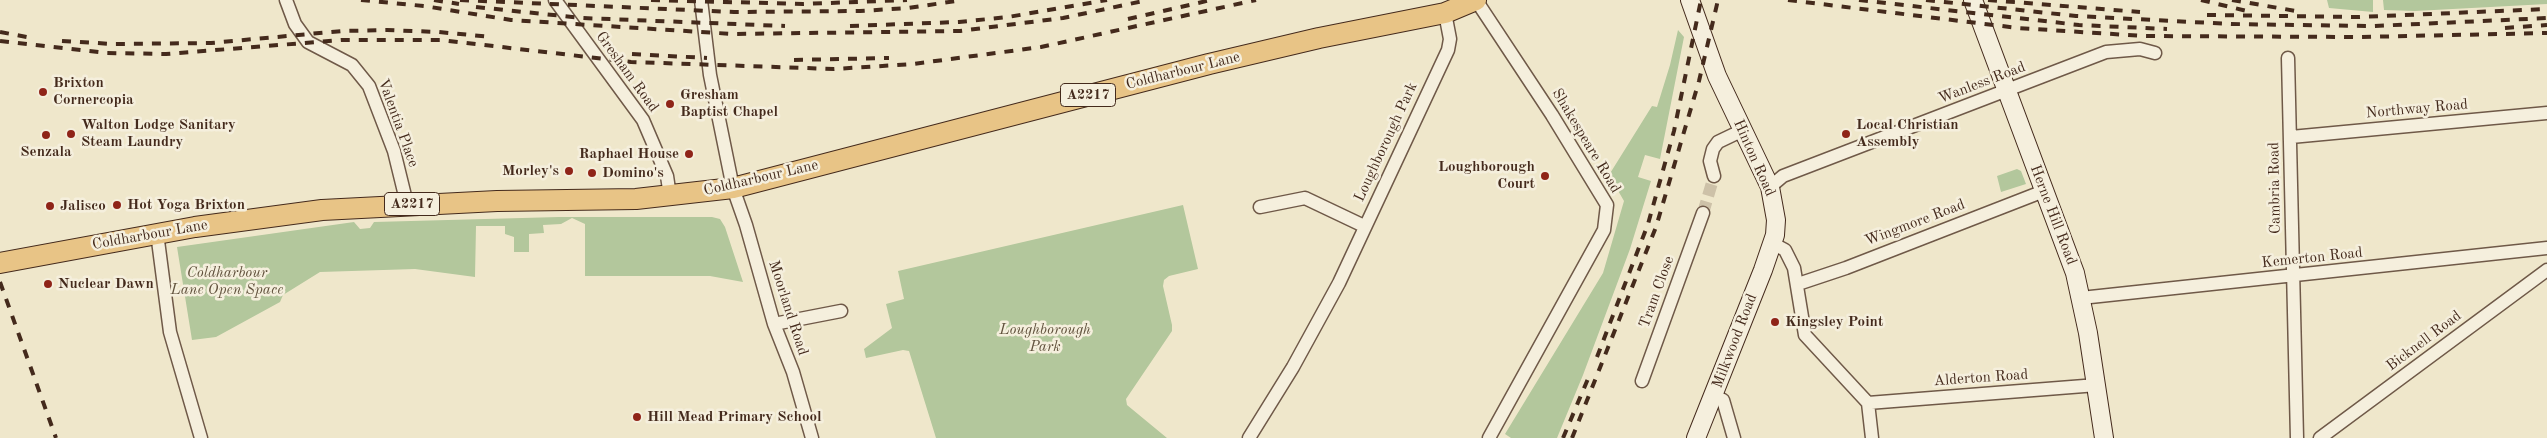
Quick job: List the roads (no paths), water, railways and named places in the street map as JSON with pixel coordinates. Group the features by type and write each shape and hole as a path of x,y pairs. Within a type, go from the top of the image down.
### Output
{"main road":[{"name":"Coldharbour Lane","path":"0,263 157,233 322,210 407,204 636,199 733,188 1209,64 1326,37 1445,13 1476,0"},
{"name":"Hinton Road","path":"1690,0 1707,51 1741,131 1770,186 1776,220 1772,243"},
{"name":"Herne Hill Road","path":"1973,0 2068,251 2081,298 2097,385 2104,438"},
{"name":"Milkwood Road","path":"1696,438 1714,396 1772,243"}],"street":[{"name":"Valentia Place","path":"286,0 295,24 308,42 352,65 369,86 394,151 407,204"},
{"name":"Gresham Road","path":"555,0 643,120 666,172 670,196"},
{"name":"Moorland Road","path":"701,0 710,75 733,188 746,225 774,324 793,372 812,438"},
{"name":"Shakespeare Road","path":"1476,0 1552,115 1607,205 1604,230 1489,438"},
{"name":"Loughborough Park","path":"1249,438 1293,368 1339,283 1364,226 1448,50 1450,39 1445,13"},
{"name":"Wanless Road","path":"1770,186 1782,176 2106,52 2140,49 2155,54"},
{"name":"Cambria Road","path":"2288,58 2297,438"},
{"name":"Northway Road","path":"2290,137 2547,113"},
{"path":"1714,176 1710,161 1713,149 1718,142 1741,131"},
{"name":"Wingmore Road","path":"1798,284 1846,268 2044,191"},
{"path":"1260,207 1305,198 1364,226"},
{"name":"Tram Close","path":"1642,381 1703,214"},
{"path":"157,233 170,332 202,438"},
{"path":"1772,243 1782,248 1789,256 1798,284 1805,335 1868,403 1872,438"},
{"name":"Kemerton Road","path":"2081,298 2547,248"},
{"name":"Bicknell Road","path":"2320,438 2547,270"},
{"path":"774,324 841,311"},
{"name":"Alderton Road","path":"1868,403 2097,385"},
{"path":"1714,396 1723,400 1734,438"}],"tunnel":[{"path":"1703,213 1714,176"}],"railway":[{"path":"361,0 424,6 511,20 733,34 960,31 1063,18 1148,0"},
{"path":"434,0 459,4"},
{"path":"460,0 734,12 860,11 908,8 963,0"},
{"path":"651,0 803,4 907,0"},
{"path":"850,26 959,22 1008,17 1107,0"},
{"path":"1128,19 1211,0"},
{"path":"0,41 107,53 166,54 342,40 441,40 631,62 834,69 913,64 1041,47 1256,0"},
{"path":"1597,357 1648,224 1674,131 1701,0"},
{"path":"1572,438 1656,227 1699,81 1718,0"},
{"path":"1788,0 2018,28 2144,36 2361,37 2547,33"},
{"path":"1859,0 2079,25 2167,29"},
{"path":"1926,0 2076,16 2231,24 2374,26 2547,18"},
{"path":"1988,0 2140,12"},
{"path":"2201,0 2247,11"},
{"path":"2232,0 2296,11"},
{"path":"476,7 582,18 785,26"},
{"path":"2207,15 2359,17 2547,9"},
{"path":"2505,28 2547,25"},
{"path":"62,41 113,44 211,43 342,31 387,30 491,37"},
{"path":"0,32 32,38"},
{"path":"632,54 707,58"},
{"path":"794,60 889,58"},
{"path":"0,282 56,438"},
{"path":"1563,438 1590,374"}],"place":[{"name":"Brixton Cornercopia","path":"43,92"},
{"name":"Gresham Baptist Chapel","path":"670,104"},
{"name":"Walton Lodge Sanitary Steam Laundry","path":"71,134"},
{"name":"Local Christian Assembly","path":"1846,134"},
{"name":"Senzala","path":"46,135"},
{"name":"Raphael House","path":"689,154"},
{"name":"Morley's","path":"569,171"},
{"name":"Domino's","path":"592,173"},
{"name":"Loughborough Court","path":"1545,176"},
{"name":"Hot Yoga Brixton","path":"117,205"},
{"name":"Jalisco","path":"50,206"},
{"name":"Nuclear Dawn","path":"48,284"},
{"name":"Kingsley Point","path":"1775,322"},
{"name":"Hill Mead Primary School","path":"637,417"}],"park label":[{"name":"Coldharbour Lane Open Space","path":"227,282"}]}
